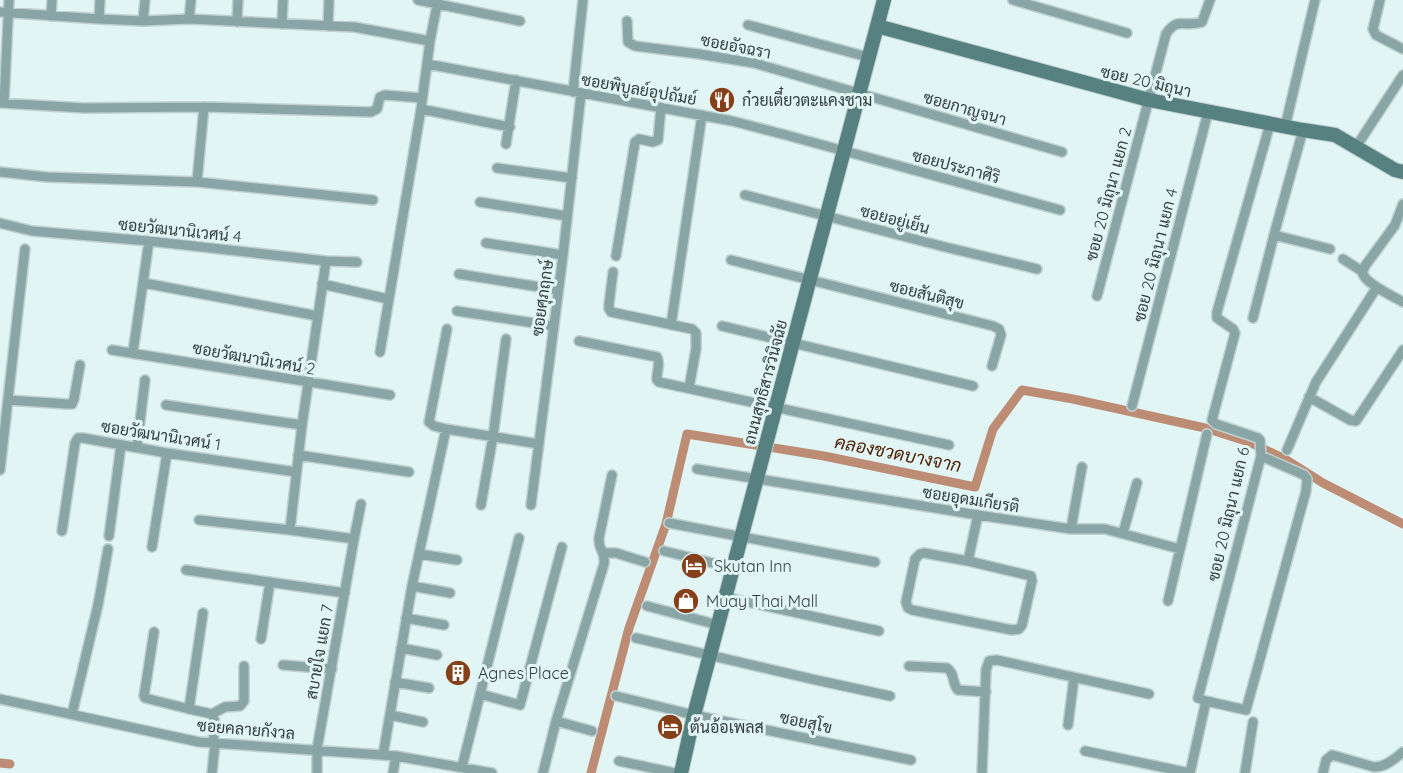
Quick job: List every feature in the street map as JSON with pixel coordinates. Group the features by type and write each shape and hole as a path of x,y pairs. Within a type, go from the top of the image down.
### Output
{"street":[{"path":"9,0 4,13 2,103 84,108 204,107 371,112 377,109 382,96 422,98"},
{"path":"51,16 52,0"},
{"path":"99,19 100,0"},
{"path":"143,21 145,0"},
{"path":"189,19 191,0"},
{"path":"237,22 238,0"},
{"path":"282,24 283,0"},
{"path":"328,26 329,0"},
{"path":"418,0 437,2 520,21"},
{"name":"ซอยศุภฤกษ์","path":"531,505 572,178 583,0"},
{"name":"ถนนสุทธิสารวินิจฉัย","path":"681,773 694,715 884,0"},
{"path":"1013,0 1127,33"},
{"name":"ซอย 20 มิถุนา แยก 2","path":"1097,296 1166,34 1178,23 1202,22 1210,0"},
{"path":"1285,127 1315,0"},
{"path":"1380,0 1373,29 1376,35 1403,49"},
{"path":"380,352 437,2"},
{"path":"4,13 143,21 189,19 363,28 430,42"},
{"name":"ซอยอัจฉรา","path":"627,21 628,42 635,46 754,63 859,92"},
{"path":"748,25 868,57"},
{"name":"ซอย 20 มิถุนา","path":"877,26 1149,100 1335,135 1395,170 1403,172"},
{"name":"ซอยพิบูลย์อุปถัมย์","path":"427,64 702,115 844,150"},
{"path":"1356,147 1403,75"},
{"path":"506,144 516,80"},
{"name":"ซอยกาญจนา","path":"859,92 1062,152"},
{"path":"197,182 204,107"},
{"path":"616,256 635,142 639,139 653,142 658,140 661,107"},
{"path":"421,109 510,127"},
{"name":"ซอย 20 มิถุนา แยก 4","path":"1132,406 1208,112"},
{"path":"671,325 702,115"},
{"name":"ซอย 20 มิถุนา แยก 6","path":"1190,773 1206,701 1198,699 1261,454 1260,440 1254,435 1216,424 1212,420 1235,333 1217,318 1217,312 1270,124"},
{"path":"1253,318 1303,130"},
{"name":"ซอยประภาศิริ","path":"844,150 1060,210"},
{"path":"496,168 572,178"},
{"path":"0,172 46,177 197,182 373,200"},
{"name":"ซอยอยู่เย็น","path":"745,195 1037,269"},
{"path":"480,202 567,216"},
{"path":"1362,272 1395,225 1403,204"},
{"name":"ซอยวัฒนานิเวศน์ 4","path":"0,223 32,231 326,261 357,262"},
{"path":"1274,235 1329,249"},
{"path":"133,352 149,242"},
{"path":"486,243 563,255"},
{"path":"0,470 24,249"},
{"path":"731,260 809,280"},
{"path":"1343,260 1362,272 1364,277 1377,288 1403,302"},
{"path":"290,530 302,425 326,261"},
{"path":"614,272 609,304 611,312 692,329 696,333 696,350 689,388"},
{"path":"459,274 558,290"},
{"name":"ซอยสันติสุข","path":"809,280 993,326 999,329 1001,335 992,366"},
{"path":"144,283 318,316"},
{"path":"322,284 388,299"},
{"path":"1287,450 1316,382 1377,288"},
{"path":"457,311 553,326"},
{"path":"722,326 973,386"},
{"path":"447,329 429,422 446,429 539,444"},
{"path":"481,505 506,339"},
{"path":"579,341 657,357 659,362 657,380 949,445"},
{"name":"ซอยวัฒนานิเวศน์ 2","path":"112,350 390,395"},
{"path":"1309,397 1350,420 1356,421 1403,350"},
{"path":"8,400 72,404 80,365"},
{"path":"137,447 145,380"},
{"path":"166,405 302,425"},
{"path":"383,754 412,586 446,429"},
{"path":"1168,601 1207,434"},
{"name":"ซอยวัฒนานิเวศน์ 1","path":"62,531 75,443 78,438 296,472"},
{"path":"109,536 121,445"},
{"path":"152,547 167,453"},
{"path":"1206,701 1246,710 1307,484 1304,475 1261,454"},
{"path":"298,455 409,472"},
{"path":"1071,529 1082,467"},
{"name":"ซอยอุดมเกียรติ","path":"697,469 1071,529 1095,528 1123,532 1180,549"},
{"path":"543,773 556,721 604,564 599,538 612,475"},
{"path":"1123,532 1137,483"},
{"name":"สบายใจ แยก 7","path":"317,773 317,749 361,504"},
{"path":"968,561 978,515"},
{"path":"199,520 354,539"},
{"path":"669,524 875,562"},
{"path":"462,767 519,538"},
{"path":"480,694 519,705 562,547"},
{"path":"72,714 98,605 108,549"},
{"path":"664,552 733,568"},
{"path":"603,553 645,562"},
{"path":"419,554 457,560"},
{"path":"920,554 968,561 1031,576 1022,625 1019,629 1012,630 908,608 906,602 915,559 920,554"},
{"path":"186,570 345,593"},
{"path":"261,639 270,582"},
{"path":"412,586 450,593"},
{"path":"725,597 879,631"},
{"path":"647,606 718,625"},
{"path":"189,709 203,613"},
{"path":"406,618 444,625"},
{"path":"154,633 145,698 212,714 225,707 240,706 244,701 244,666"},
{"path":"636,638 890,696"},
{"path":"401,648 437,655"},
{"path":"982,773 987,664 989,661 997,660 1149,694"},
{"path":"282,665 332,669"},
{"path":"909,666 947,668 951,671 958,690 986,692"},
{"path":"1068,725 1074,678"},
{"path":"395,682 429,688"},
{"name":"ซอยสุโข","path":"616,696 694,715 911,759"},
{"name":"ซอยคลายกังวล","path":"0,699 199,742 383,754 491,773"},
{"path":"212,714 215,722 212,773"},
{"path":"390,715 423,722"},
{"path":"556,721 592,730"},
{"path":"1245,773 1253,722"},
{"path":"1085,751 1190,773"},
{"path":"1323,773 1326,760 1332,755 1380,767 1403,752"},
{"path":"393,773 396,756"},
{"path":"619,761 675,773"}],"waterway":[{"name":"คลองชวดบางจาก","path":"591,773 629,628 666,524 687,434 824,456 975,487 993,429 1022,390 1205,428 1249,442 1285,459 1323,483 1403,524"},
{"path":"0,763 10,764"}],"place":[{"name":"ก๋วยเตี๋ยวตะแคงชาม","path":"722,100"},
{"name":"Skutan Inn","path":"694,566"},
{"name":"Muay Thai Mall","path":"686,601"},
{"name":"Agnes Place","path":"458,673"},
{"name":"ต้นอ้อเพลส","path":"670,727"}]}
